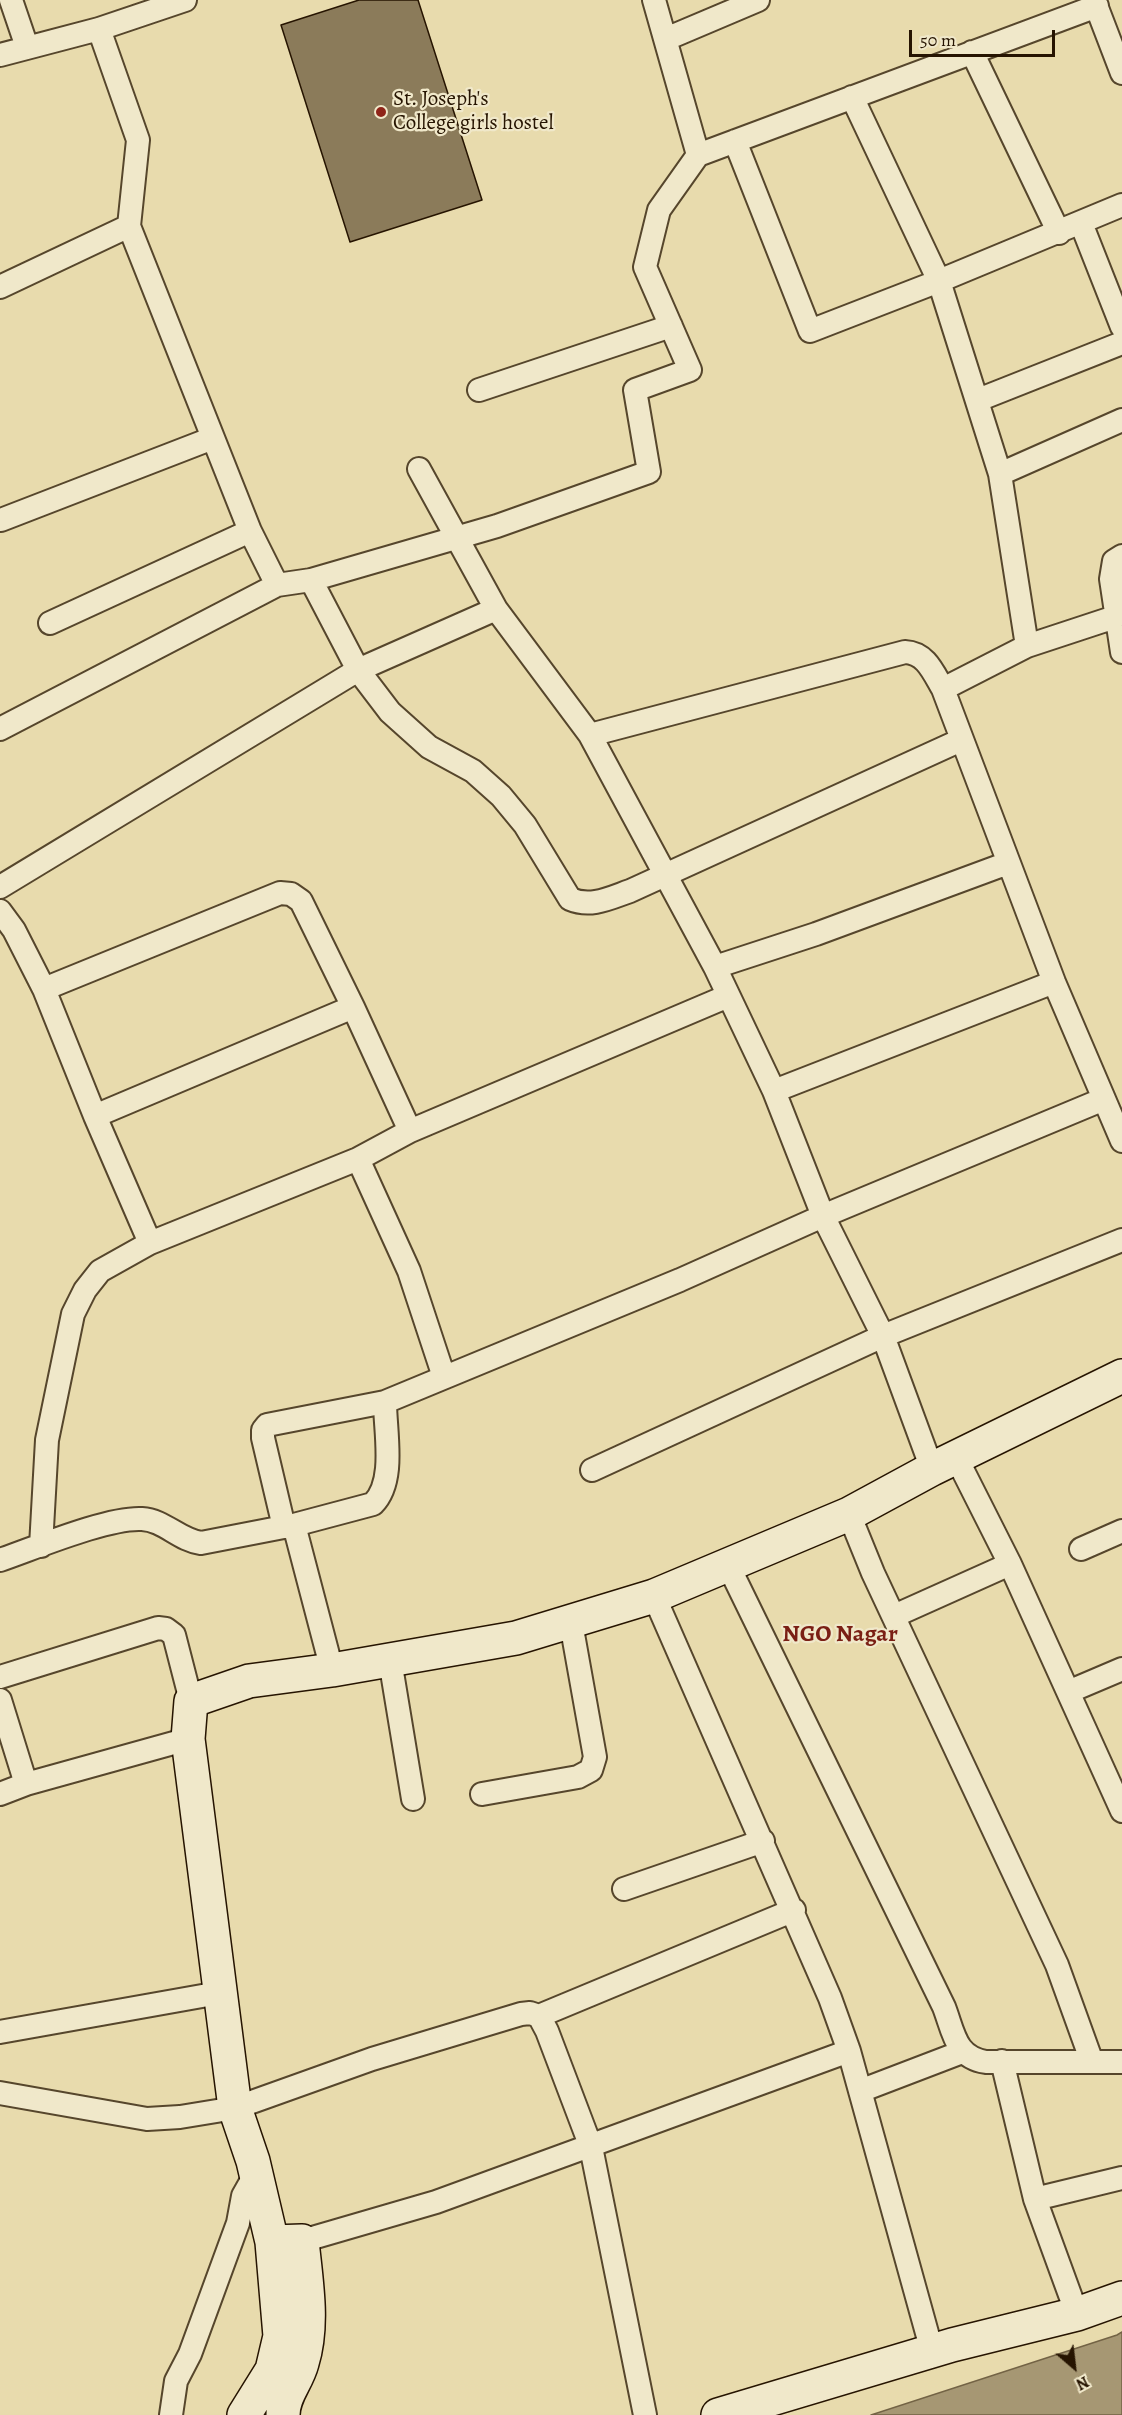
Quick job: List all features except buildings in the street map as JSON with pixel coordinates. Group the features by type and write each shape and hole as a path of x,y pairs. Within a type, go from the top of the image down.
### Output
{"street":[{"path":"11,0 27,46"},
{"path":"654,0 698,155"},
{"path":"666,39 758,0"},
{"path":"0,55 27,46 99,29 176,1"},
{"path":"0,729 277,585 311,580 455,538 649,472 635,390 690,370 645,267 660,210 698,155 972,52 1104,11 1122,73"},
{"path":"99,29 138,140 129,226 250,531 277,585"},
{"path":"972,52 1059,233"},
{"path":"852,97 939,281 978,400 1000,474 1027,646"},
{"path":"735,141 810,331 1059,233 1122,205"},
{"path":"1082,223 1122,327"},
{"path":"0,287 129,226"},
{"path":"479,390 671,326"},
{"path":"978,400 1122,343"},
{"path":"1000,474 1122,420"},
{"path":"1,520 213,438"},
{"path":"419,468 455,538 496,609 590,735 715,967 774,1091 823,1216 944,1463 1010,1564 1122,1809"},
{"path":"50,623 250,531"},
{"path":"1122,556 1114,561 1111,579 1114,617 1122,651"},
{"path":"311,580 358,670 397,719 429,747 473,771 501,796 525,825 570,899 586,904 601,902 666,875 961,740"},
{"path":"0,887 358,670 496,609"},
{"path":"943,688 1027,646 1114,617"},
{"path":"590,735 905,652 916,652 928,663 943,688 1054,982 1122,1141"},
{"path":"715,967 816,934 1008,863"},
{"path":"44,989 280,893 291,894 300,901 353,1007 410,1131"},
{"path":"0,912 14,930 44,989 95,1116 150,1243"},
{"path":"774,1091 1054,982"},
{"path":"41,1546 47,1440 73,1314 85,1290 100,1271 150,1243 357,1159 410,1131 728,996"},
{"path":"95,1116 353,1007"},
{"path":"332,1670 263,1438 263,1430 267,1425 385,1402 680,1280 823,1216 1104,1099"},
{"path":"357,1159 409,1271 444,1377"},
{"path":"592,1470 883,1336 1122,1240"},
{"path":"190,1701 249,1681 332,1670 516,1638 654,1596 729,1567 849,1514 944,1463 1122,1376"},
{"path":"0,1560 121,1520 143,1519 160,1524 188,1541 201,1543 289,1526 373,1504 382,1495 386,1462 385,1402"},
{"path":"849,1514 894,1616 1057,1965 1092,2062"},
{"path":"1081,1549 1122,1531"},
{"path":"894,1616 1010,1564"},
{"path":"729,1567 944,2007 962,2052 972,2060 1122,2062"},
{"path":"654,1596 794,1910 849,2051 932,2351"},
{"path":"482,1794 578,1777 591,1770 595,1757 571,1623"},
{"path":"0,1677 158,1628 166,1629 174,1635 190,1701 188,1738 235,2108 256,2173 287,2241 309,2309 302,2363 283,2403 284,2415"},
{"path":"390,1660 413,1799"},
{"path":"1068,1692 1122,1669"},
{"path":"0,1700 26,1784"},
{"path":"0,1794 26,1784 188,1738"},
{"path":"624,1889 763,1841"},
{"path":"0,2093 147,2119 180,2117 235,2108 395,2052 521,2014 530,2013 539,2016 794,1910"},
{"path":"0,2032 219,1993"},
{"path":"539,2016 547,2031 591,2147 645,2415"},
{"path":"287,2241 436,2202 849,2051"},
{"path":"860,2091 962,2052"},
{"path":"1002,2061 1035,2199 1077,2314"},
{"path":"171,2415 176,2381 190,2354 238,2223 243,2196 256,2173"},
{"path":"1035,2199 1122,2178"},
{"path":"245,2413 272,2370 280,2336 287,2241"},
{"path":"718,2415 932,2351 1077,2314 1122,2298"}],"shaded area":[{"path":"1122,2332 1122,2415 871,2415 1117,2335"}],"place":[{"name":"St. Joseph's College girls hostel","path":"381,112"}],"district":[{"name":"NGO Nagar","path":"840,1635"}]}
